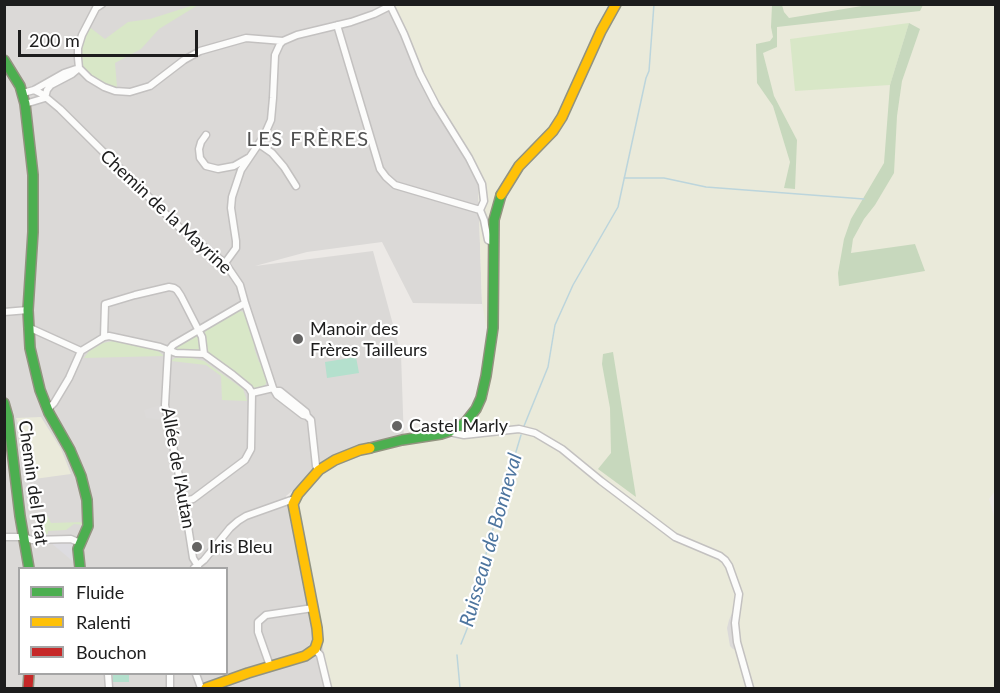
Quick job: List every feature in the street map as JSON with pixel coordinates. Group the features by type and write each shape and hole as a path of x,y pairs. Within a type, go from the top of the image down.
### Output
{"street":[{"path":"204,688 305,656 315,649 318,640 294,500 319,470 335,460 370,448 450,431 469,420 476,409 481,398 493,328 494,220 500,196 512,176 553,131 562,117 601,31 616,4"},
{"path":"225,262 236,248 231,208 232,196 241,170 264,136 270,120 275,54 279,44 297,35 374,15 390,5 420,74 482,184 483,201 480,210 488,240 494,243"},
{"path":"98,6 82,35 78,48 79,68 89,78 114,91 130,92 150,86 184,60 200,51 246,38 283,41"},
{"path":"338,25 380,169 386,177 395,185 480,210"},
{"path":"4,60 15,75 23,93 33,176 33,232 28,310 30,348 40,390 70,450 81,476 87,500 89,518 85,535 80,543 78,557 80,567"},
{"path":"23,93 79,68"},
{"path":"25,104 45,98 51,85 79,68"},
{"name":"Chemin de la Mayrine","path":"34,90 60,109 181,229 225,262 240,285 277,395 311,420 316,466 319,470"},
{"path":"206,135 199,149 200,158 206,166 218,169 234,166 251,156"},
{"path":"259,144 272,153 296,186"},
{"path":"104,337 105,304 170,288 177,290 202,337 204,354"},
{"path":"168,351 172,345 245,303"},
{"path":"4,312 28,310"},
{"path":"28,327 81,351"},
{"path":"48,409 69,378 81,351 104,337 116,337 168,351 204,354 241,381 252,393 251,449 245,460 193,499 184,501"},
{"name":"Allée de l'Autan","path":"168,351 165,405 196,567"},
{"path":"252,393 274,389"},
{"name":"Chemin del Prat","path":"4,403 8,417 29,567"},
{"path":"450,431 464,435 519,429 535,433 562,449 675,537 725,560 739,594 735,623 737,642 750,688"},
{"path":"196,567 238,521 246,516 294,500"},
{"path":"4,537 24,537 32,540 70,539 80,543"},
{"path":"270,666 258,632 258,622 266,615 313,608"},
{"path":"315,649 320,655 328,688"}],"shaded area":[{"path":"4,5 394,5 414,62 464,150 478,184 482,304 413,303 382,242 307,252 255,266 373,251 401,354 404,443 373,442 331,457 312,469 286,496 306,547 330,688 5,688"},
{"path":"164,404 164,420 146,418 144,410"},
{"path":"50,542 74,543 76,564"},
{"path":"733,611 737,650 730,646 727,628"}],"green space":[{"path":"198,5 159,29 141,49 115,63 117,87 112,88 93,78 82,65 81,49 88,26 105,39 128,22 150,19"},
{"path":"394,5 995,5 996,490 989,499 996,523 995,688 330,688 297,507 299,498 320,475 342,462 404,443 473,438 493,364 482,303 478,184 464,150 414,62"},
{"path":"772,5 782,5 789,18 868,5 923,5 920,11 777,27 777,47 763,53 774,96 797,140 795,189 784,188 790,162 773,106 757,83 756,44 770,41 773,37"},
{"path":"909,23 890,85 795,91 790,39"},
{"path":"909,23 920,29 902,81 897,116 894,173 853,239 851,253 915,244 925,271 839,286 838,273 844,239 851,219 884,163 890,85"},
{"path":"237,310 246,313 257,344 254,348 259,362 263,363 268,379 264,387 254,388 206,350 204,337 206,328"},
{"path":"195,335 200,338 202,347 200,351 177,352 175,350 176,346"},
{"path":"113,341 156,349 164,356 84,358 89,351 103,343"},
{"path":"613,352 636,497 598,469 611,453 610,408 602,364 603,354"},
{"path":"356,357 359,373 327,378 325,362"},
{"path":"175,358 204,361 243,389 247,401 222,400 221,376 206,365 171,361"},
{"path":"41,417 61,449 71,474 34,479 16,418"},
{"path":"47,515 51,523 84,522 84,525 74,524 66,530 48,531 48,534 44,534 40,517"},
{"path":"113,675 129,675 129,682 113,682"}],"waterway":[{"name":"Ruisseau de Bonneval","path":"524,426 548,367 555,325 573,285 618,207 649,71 654,4"},
{"path":"624,178 664,178 706,187 864,199"},
{"name":"Ruisseau de Bonneval","path":"461,644 521,435"},
{"name":"Ruisseau de Bonneval","path":"457,655 460,688"}],"traffic: fast":[{"path":"4,60 20,86 25,104 33,175 33,232 28,310 30,348 40,390 49,413 70,450 81,476 87,500 88,526 78,549 80,567"},
{"path":"370,448 450,431 465,423 476,409 486,376 493,328 494,220 501,195"},
{"path":"4,403 8,417 29,567"}],"traffic: slow":[{"path":"501,195 519,166 553,131 562,117 601,31 616,4"},
{"path":"206,688 305,656 315,649 318,640 317,628 293,504 298,494 319,470 335,460 370,448"}],"traffic: jam":[{"path":"28,688 29,675"}],"place":[{"name":"Manoir des Frères Tailleurs","path":"298,339"},
{"name":"Castel Marly","path":"397,426"},
{"name":"Iris Bleu","path":"197,547"}],"district":[{"name":"LES FRÈRES","path":"308,140"}]}
